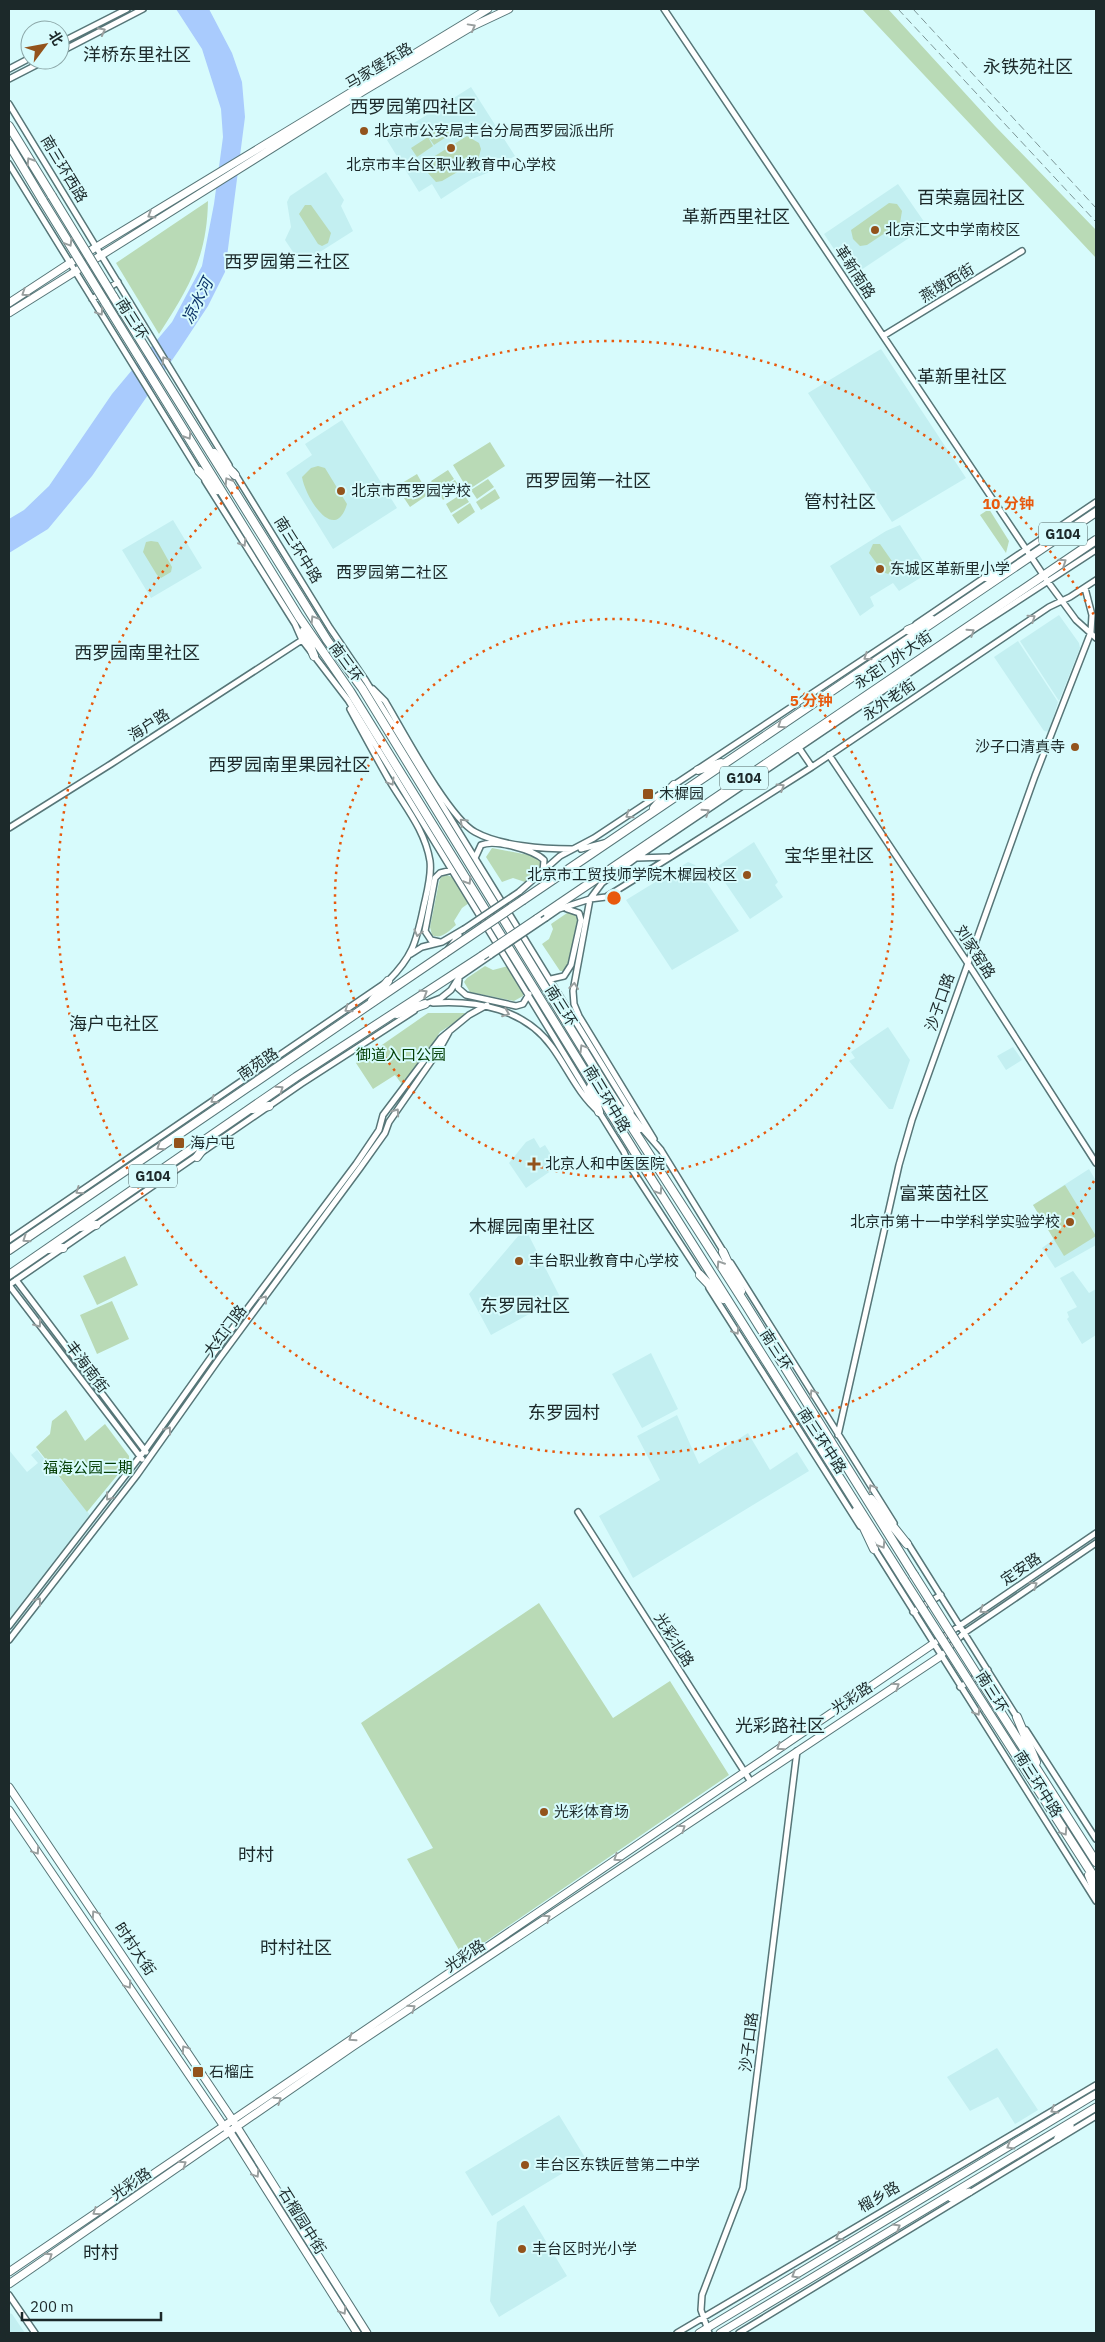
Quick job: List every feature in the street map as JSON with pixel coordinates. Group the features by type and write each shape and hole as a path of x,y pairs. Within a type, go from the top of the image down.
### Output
{"highway":[{"name":"南三环","path":"9,126 203,443 327,640 364,684 608,1090"},
{"name":"南三环","path":"9,144 299,617 360,706 736,1313 1096,1880"},
{"path":"203,443 235,475"},
{"path":"199,471 229,503"},
{"name":"永定门外大街","path":"521,896 609,842 1005,574 1028,552 1096,512"},
{"name":"永定门外大街","path":"383,1019 482,956 1046,579 1096,540"},
{"path":"986,578 1005,574"},
{"path":"908,630 945,614"},
{"path":"299,617 314,656"},
{"path":"356,670 364,684"},
{"path":"348,700 360,706"},
{"path":"698,770 728,761"},
{"path":"648,815 674,784"},
{"name":"南苑路","path":"9,1250 366,1008 445,953 521,896"},
{"path":"366,1008 388,981"},
{"path":"383,1019 424,1004"},
{"name":"G104","path":"9,1275 383,1019"},
{"path":"588,1075 599,1112"},
{"path":"608,1090 640,1128"},
{"name":"南三环中路","path":"608,1090 746,1305"},
{"path":"249,1110 269,1106"},
{"path":"197,1157 215,1133"},
{"path":"78,1227 96,1225"},
{"path":"46,1249 63,1248"},
{"path":"723,1252 746,1305"},
{"path":"700,1275 736,1313"},
{"name":"南三环","path":"746,1305 1095,1861"},
{"path":"838,1473 874,1549"},
{"path":"851,1475 908,1544"},
{"path":"1017,1717 1046,1784"},
{"path":"1085,1864 1096,1893"}],"main road":[{"name":"马家堡东路","path":"265,149 488,9"},
{"name":"马家堡东路","path":"265,149 473,26 509,9"},
{"path":"9,303 70,263 207,180 265,149"},
{"path":"9,313 265,149"},
{"name":"光彩路","path":"9,2272 933,1644"},
{"name":"光彩路","path":"9,2284 352,2047 941,1656"},
{"name":"时村大街","path":"9,1787 238,2127"},
{"name":"时村大街","path":"9,1810 223,2125"},
{"name":"榴乡路","path":"699,2333 708,2331 1096,2094"},
{"path":"720,2333 1096,2107"},
{"path":"1058,2138 1082,2116"},
{"name":"石榴园中街","path":"223,2125 230,2132 357,2333"},
{"name":"石榴园中街","path":"238,2127 367,2333"},
{"path":"939,2202 969,2192"}],"street":[{"path":"70,38 127,9"},
{"path":"70,47 144,9"},
{"name":"革新南路","path":"664,9 1061,601 1082,626 1096,638"},
{"path":"9,79 27,70"},
{"name":"南三环西路","path":"9,104 101,255"},
{"path":"9,164 295,624 302,640 348,700"},
{"name":"燕墩西街","path":"883,336 1022,251"},
{"name":"南三环中路","path":"101,255 356,670"},
{"path":"92,299 118,282"},
{"name":"永定门外大街","path":"521,896 560,856 576,850 698,770 1028,552 1096,502"},
{"name":"永定门外大街","path":"590,899 602,883 636,858 1046,579 1096,550"},
{"name":"永外老街","path":"590,899 606,898 812,767 1049,607 1096,580"},
{"name":"沙子口路","path":"838,1435 899,1165 912,1120 1054,722 1090,632 1092,615 1084,588"},
{"name":"海户路","path":"9,828 302,640"},
{"path":"332,679 426,841 430,863 430,877 417,938 411,954"},
{"path":"364,684 385,701 450,808 474,831 490,839 549,849 576,850 609,842"},
{"path":"364,684 475,858"},
{"name":"南三环中路","path":"348,700 529,994 624,1152 631,1168 1096,1901"},
{"path":"799,748 812,767"},
{"name":"刘家窑路","path":"829,755 967,962 1096,1163"},
{"path":"475,858 478,849 486,843 536,852 544,860 542,874"},
{"path":"636,858 672,856"},
{"name":"南三环中路","path":"475,858 551,978 640,1128 661,1150 838,1435 1096,1839"},
{"path":"440,942 431,940 426,930 435,878 440,873 452,870"},
{"path":"9,1240 388,981 411,954 422,947 440,942 521,896"},
{"path":"9,1285 269,1106 424,1004 441,998 451,990 459,977 559,909 590,899 573,991 574,1004 661,1150"},
{"path":"551,978 564,976 568,973 581,920 579,913 571,908 559,909"},
{"path":"445,953 449,945 464,929"},
{"path":"459,977 458,988 466,995 516,1006 523,1004 529,994"},
{"path":"424,1004 457,1001 487,1006 521,1018 538,1029 552,1047 587,1102 599,1112"},
{"name":"大红门路","path":"9,1626 140,1457 214,1353 356,1164 379,1130 383,1115 441,1038 469,1015 487,1006"},
{"name":"大红门路","path":"9,1640 145,1463 360,1168 385,1133 389,1122 439,1050 451,1029"},
{"name":"丰海南街","path":"16,1280 150,1456"},
{"name":"丰海南街","path":"9,1285 145,1463"},
{"name":"光彩北路","path":"578,1512 751,1782"},
{"name":"定安路","path":"933,1644 1096,1534"},
{"name":"定安路","path":"941,1656 964,1632 1096,1543"},
{"path":"913,1612 941,1595"},
{"path":"960,1687 988,1670"},
{"name":"沙子口路","path":"708,2331 703,2318 702,2295 744,2188 797,1751"},
{"name":"榴乡路","path":"676,2333 1096,2085"},
{"path":"739,2333 1096,2116"},
{"path":"9,2295 35,2333"}],"shaded area":[{"name":"北京市丰台区职业教育中心学校","path":"471,87 515,156 487,173 472,179 441,199 432,184 419,192 387,140"},
{"path":"326,172 344,200 341,206 353,231 301,264 285,240 291,227 287,202 290,196"},
{"name":"北京汇文中学南校区","path":"898,184 927,226 852,276 824,234"},
{"path":"881,349 966,478 892,522 808,393"},
{"name":"北京市西罗园学校","path":"342,420 397,508 333,549 286,473 312,455 305,444"},
{"path":"173,520 202,568 151,598 122,550"},
{"name":"东城区革新里小学","path":"900,525 930,572 899,591 893,583 870,597 874,606 860,616 830,566 886,531"},
{"path":"1059,615 1079,643 1080,648 1059,701 1020,641"},
{"path":"1018,641 1058,702 1049,732 1044,731 994,657"},
{"name":"北京市工贸技师学院木樨园校区","path":"754,842 778,882 775,885 783,897 750,919 715,868"},
{"path":"688,862 695,865 739,931 672,970 626,900"},
{"path":"888,1027 910,1060 893,1109 889,1109 849,1061 855,1058 851,1052"},
{"path":"1013,1047 1022,1060 1006,1070 997,1056"},
{"name":"北京人和中医医院","path":"534,1138 540,1148 545,1145 558,1166 526,1188 509,1163 526,1142"},
{"name":"北京市第十一中学科学实验学校","path":"1089,1169 1096,1181 1096,1245 1055,1268 1042,1248 1054,1239 1033,1205"},
{"name":"丰台职业教育中心学校","path":"525,1228 560,1297 491,1335 469,1294"},
{"path":"1073,1271 1089,1293 1096,1289 1096,1335 1082,1344 1067,1319 1069,1317 1067,1312 1077,1307 1060,1278"},
{"path":"651,1353 678,1409 642,1428 612,1374"},
{"path":"677,1415 699,1464 748,1433 770,1470 797,1452 809,1471 633,1578 599,1516 660,1480 637,1436"},
{"path":"9,1450 27,1472 38,1463 31,1455 37,1450 90,1515 9,1619"},
{"path":"997,2048 1038,2110 1015,2124 998,2097 970,2111 947,2077"},
{"name":"丰台区东铁匠营第二中学","path":"559,2115 586,2159 492,2216 465,2172"},
{"name":"丰台区时光小学","path":"524,2205 567,2276 499,2317 490,2301 497,2222"},
{"path":"9,2313 12,2314 25,2333 9,2333"}],"green space":[{"path":"862,9 888,9 995,126 1096,230 1096,258"},
{"path":"445,125 451,134 434,145 428,136"},
{"path":"467,136 479,143 481,149 478,160 442,181 436,182 428,173 427,167 430,159"},
{"path":"428,137 433,146 417,157 411,148"},
{"path":"208,201 207,221 200,256 179,302 159,334 116,263"},
{"path":"889,203 897,204 902,211 900,223 867,245 860,246 853,239 851,230"},
{"path":"305,205 311,205 331,233 328,243 322,246 318,244 299,214"},
{"path":"490,442 505,466 468,490 453,465"},
{"path":"318,466 325,468 347,504 342,515 335,520 328,519 321,513 314,505 304,486 302,477 311,468"},
{"path":"448,470 454,479 437,490 431,481"},
{"path":"417,474 422,483 403,496 397,486"},
{"path":"488,479 494,487 477,499 471,490"},
{"path":"455,480 460,488 443,500 437,491"},
{"path":"423,485 429,494 410,507 404,498"},
{"path":"495,489 500,498 481,510 476,502"},
{"path":"463,493 469,502 451,513 446,504"},
{"path":"470,503 475,512 458,524 452,515"},
{"path":"989,509 1009,541 1006,553 980,515"},
{"path":"146,542 158,542 172,567 171,572 161,578 157,575 143,552"},
{"path":"873,544 880,544 894,564 893,570 888,574 883,572 869,553"},
{"path":"492,848 539,857 542,859 544,872 528,883 513,878 502,882 486,857"},
{"path":"447,875 452,877 469,903 462,908 454,921 456,925 445,934 435,936 432,935 430,927 439,882 441,877"},
{"path":"570,911 576,913 579,917 570,967 565,971 560,971 542,944 549,939 553,929 551,924"},
{"path":"485,966 493,970 508,966 524,992 523,996 514,1001 470,992 464,982"},
{"name":"御道入口公园","path":"428,1013 465,1013 463,1017 440,1032 404,1087 395,1075 373,1089 356,1063"},
{"path":"1065,1185 1096,1236 1064,1256 1033,1205"},
{"path":"125,1256 138,1285 97,1305 83,1276"},
{"path":"112,1301 129,1339 97,1354 80,1315"},
{"name":"福海公园二期","path":"66,1410 85,1441 105,1424 129,1456 129,1461 87,1512 36,1447 50,1434 52,1421"},
{"name":"光彩体育场","path":"539,1603 613,1718 670,1681 729,1775 463,1957 407,1859 433,1848 361,1723"}],"water":[{"name":"凉水河","path":"176,9 209,9 232,53 242,82 245,117 225,272 208,306 92,476 48,529 9,553 9,519 24,510 49,486 112,394 172,322 202,266 214,204 223,137 221,109 202,49"}],"railway":[{"path":"898,9 1096,222"},
{"path":"913,9 1096,208"}],"place":[{"name":"北京市公安局丰台分局西罗园派出所","path":"364,131"},
{"name":"北京市丰台区职业教育中心学校","path":"451,148"},
{"name":"北京汇文中学南校区","path":"875,230"},
{"name":"北京市西罗园学校","path":"341,491"},
{"name":"东城区革新里小学","path":"880,569"},
{"name":"沙子口清真寺","path":"1075,747"},
{"name":"木樨园","path":"648,794"},
{"name":"北京市工贸技师学院木樨园校区","path":"747,875"},
{"name":"海户屯","path":"179,1143"},
{"name":"北京人和中医医院","path":"534,1164"},
{"name":"北京市第十一中学科学实验学校","path":"1070,1222"},
{"name":"丰台职业教育中心学校","path":"519,1261"},
{"name":"光彩体育场","path":"544,1812"},
{"name":"石榴庄","path":"198,2072"},
{"name":"丰台区东铁匠营第二中学","path":"525,2165"},
{"name":"丰台区时光小学","path":"522,2249"}],"district":[{"name":"洋桥东里社区","path":"137,55"},
{"name":"永铁苑社区","path":"1028,67"},
{"name":"西罗园第四社区","path":"413,107"},
{"name":"百荣嘉园社区","path":"971,198"},
{"name":"革新西里社区","path":"736,217"},
{"name":"西罗园第三社区","path":"287,262"},
{"name":"革新里社区","path":"962,377"},
{"name":"西罗园第一社区","path":"588,481"},
{"name":"管村社区","path":"840,502"},
{"name":"西罗园第二社区","path":"392,572"},
{"name":"西罗园南里社区","path":"137,653"},
{"name":"西罗园南里果园社区","path":"289,765"},
{"name":"宝华里社区","path":"829,856"},
{"name":"海户屯社区","path":"114,1024"},
{"name":"富莱茵社区","path":"944,1194"},
{"name":"木樨园南里社区","path":"532,1227"},
{"name":"东罗园社区","path":"525,1306"},
{"name":"东罗园村","path":"564,1413"},
{"name":"光彩路社区","path":"780,1726"},
{"name":"时村","path":"256,1855"},
{"name":"时村社区","path":"296,1948"},
{"name":"时村","path":"101,2253"}]}
